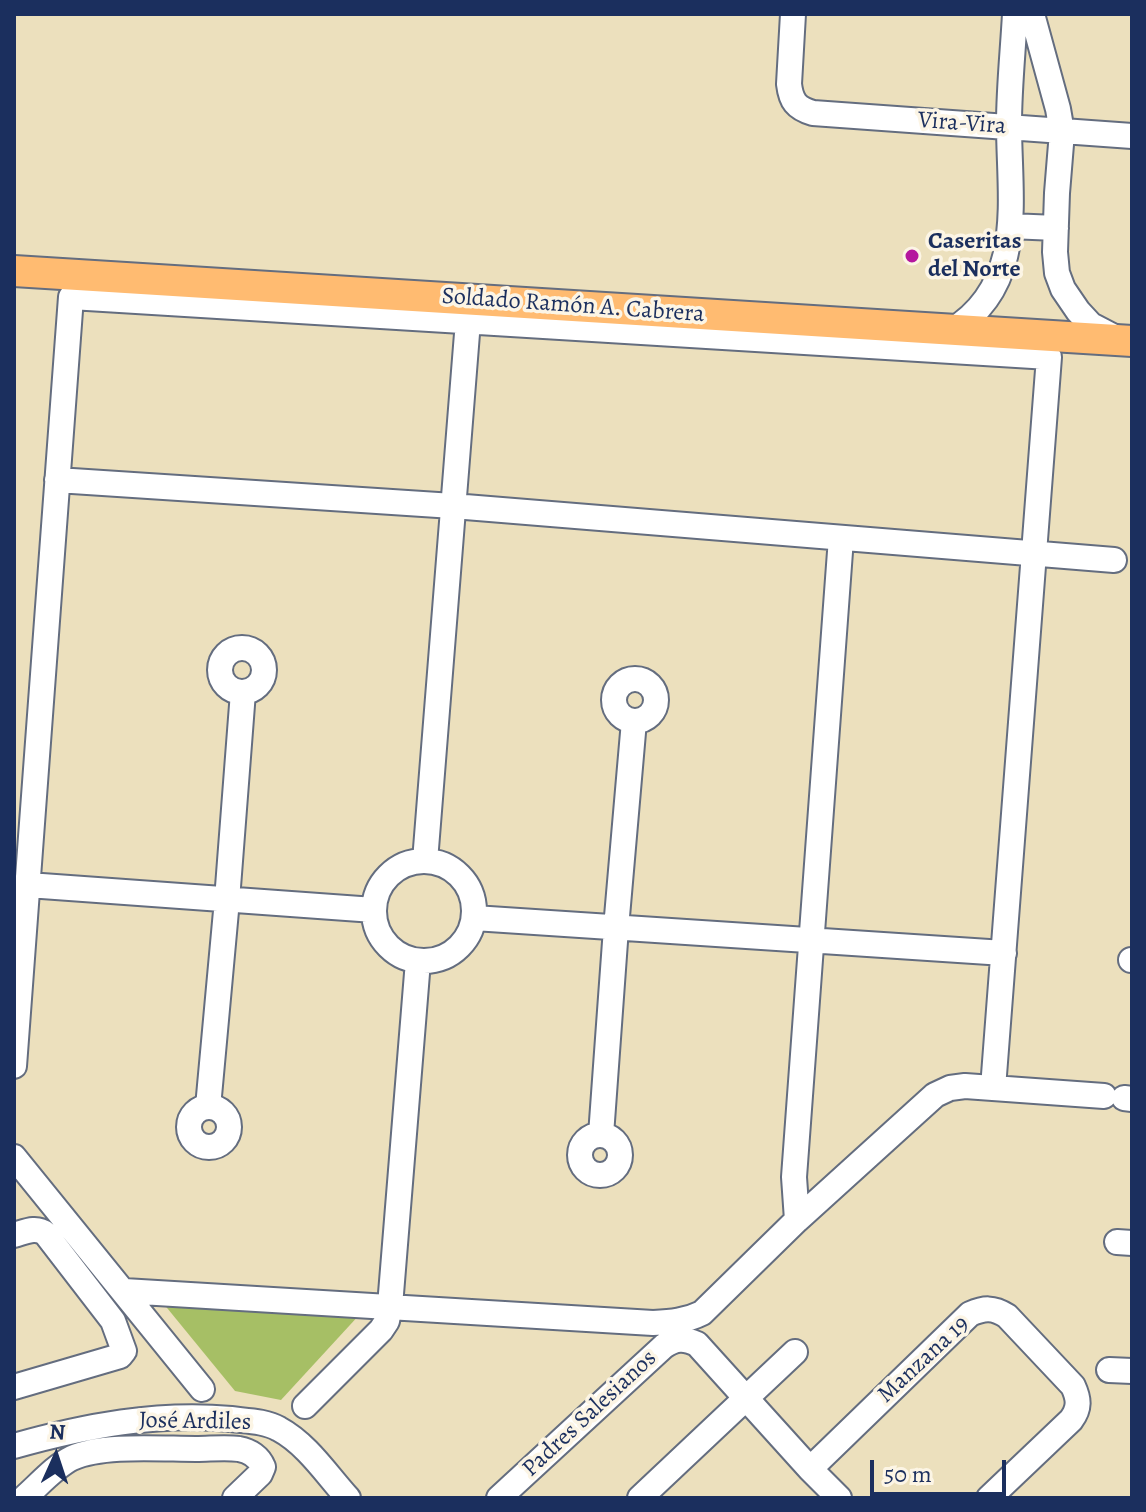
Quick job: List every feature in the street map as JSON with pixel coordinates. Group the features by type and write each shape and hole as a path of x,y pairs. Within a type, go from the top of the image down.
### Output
{"main road":[{"name":"Soldado Ramón A. Cabrera","path":"14,271 1127,341"}],"street":[{"name":"Vira-Vira","path":"793,14 789,84 794,104 803,110 1132,136"},
{"path":"951,331 981,309 1003,269 1012,191 1009,128 1015,14"},
{"path":"1032,14 1062,132 1057,193 1057,273 1063,289 1091,325 1127,341"},
{"path":"1010,226 1056,228"},
{"path":"14,1066 19,884 71,297 1049,357 993,1088"},
{"path":"425,861 468,321"},
{"path":"57,480 453,506 1114,560"},
{"path":"797,1220 794,1177 841,538"},
{"path":"208,1107 243,692"},
{"path":"601,1135 634,721"},
{"path":"425,861 440,863 454,870 472,894 475,909 473,926 466,941 454,952 439,959 418,961 393,951 382,940 374,910 376,895 395,870 409,863 425,861"},
{"path":"19,884 374,910"},
{"path":"474,918 1004,953"},
{"path":"305,1406 387,1321 418,961"},
{"path":"124,1291 676,1322 702,1313 797,1220 935,1095 965,1086 1120,1098"},
{"path":"14,1157 202,1389"},
{"path":"14,1235 35,1229 46,1234 113,1321 124,1351 120,1356 14,1387"},
{"name":"Manzana 19","path":"810,1469 970,1314 987,1308 1007,1316 1073,1386 1079,1405 1071,1420 989,1498"},
{"name":"Padres Salesianos","path":"505,1496 674,1339 686,1339 697,1344 747,1398"},
{"path":"640,1498 795,1352"},
{"path":"747,1398 839,1498"},
{"name":"José Ardiles","path":"14,1446 126,1421 212,1417 258,1422 277,1427 289,1435 348,1498"},
{"path":"14,1488 24,1498 74,1457 115,1449 238,1449 251,1453 263,1467 260,1474 235,1498"}],"green space":[{"path":"163,1303 361,1313 281,1400 235,1391"}],"place":[{"name":"Caseritas del Norte","path":"912,256"}]}
